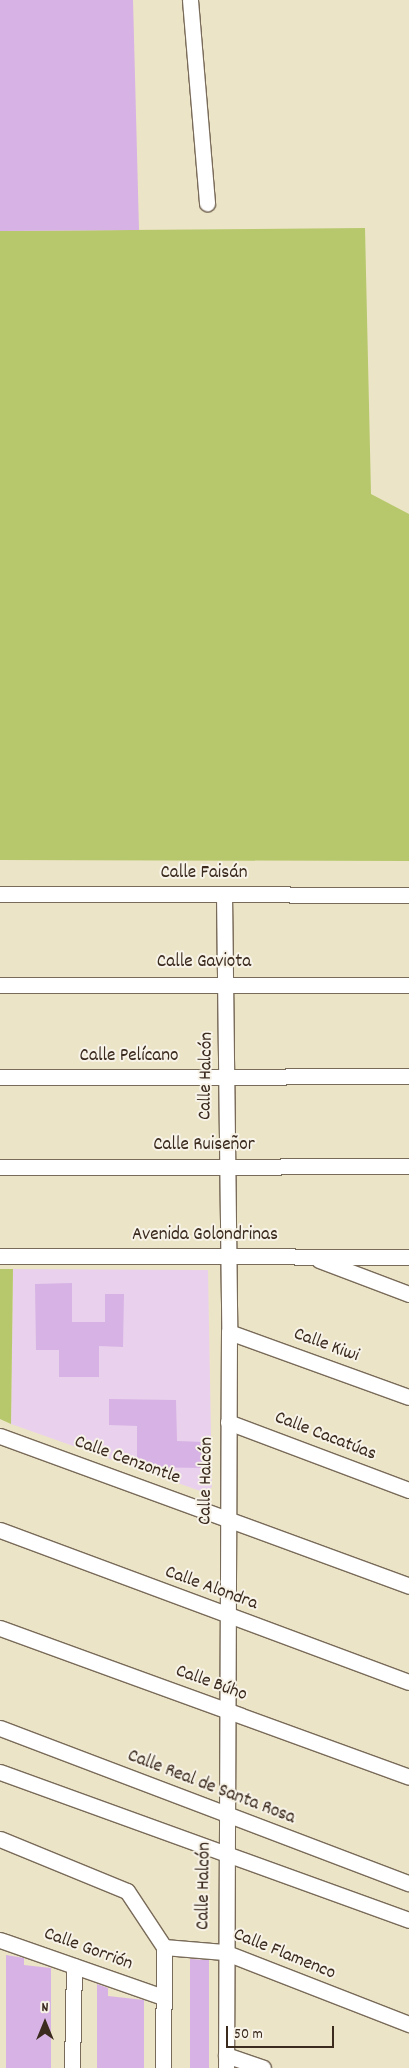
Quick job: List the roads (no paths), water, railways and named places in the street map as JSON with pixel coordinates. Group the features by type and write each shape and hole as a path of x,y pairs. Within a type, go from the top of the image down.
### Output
{"street":[{"path":"190,0 207,203"},
{"name":"Calle Faisán","path":"0,894 409,894"},
{"name":"Calle Halcón","path":"224,894 227,983 228,1077 226,1166 229,1332 224,1952 226,2061"},
{"name":"Calle Gaviota","path":"0,985 227,983 409,985"},
{"name":"Calle Pelícano","path":"0,1077 409,1076"},
{"name":"Calle Ruiseñor","path":"0,1167 409,1166"},
{"name":"Avenida Golondrinas","path":"0,1256 409,1257"},
{"path":"311,1256 409,1294"},
{"name":"Calle Kiwi","path":"229,1332 409,1397"},
{"name":"Calle Cacatúas","path":"228,1422 409,1490"},
{"name":"Calle Cenzontle","path":"0,1436 409,1586"},
{"name":"Calle Alondra","path":"0,1530 227,1617 409,1682"},
{"name":"Calle Búho","path":"0,1628 409,1777"},
{"name":"Calle Real de Santa Rosa","path":"0,1728 226,1816 409,1883"},
{"path":"0,1772 226,1852 409,1920"},
{"path":"0,1839 127,1891 164,1947 163,2068"},
{"name":"Calle Gorrión","path":"0,1940 163,1997"},
{"name":"Calle Flamenco","path":"164,1947 224,1952 409,2024"},
{"path":"72,2068 74,1966"},
{"path":"226,2061 263,2068"}]}
